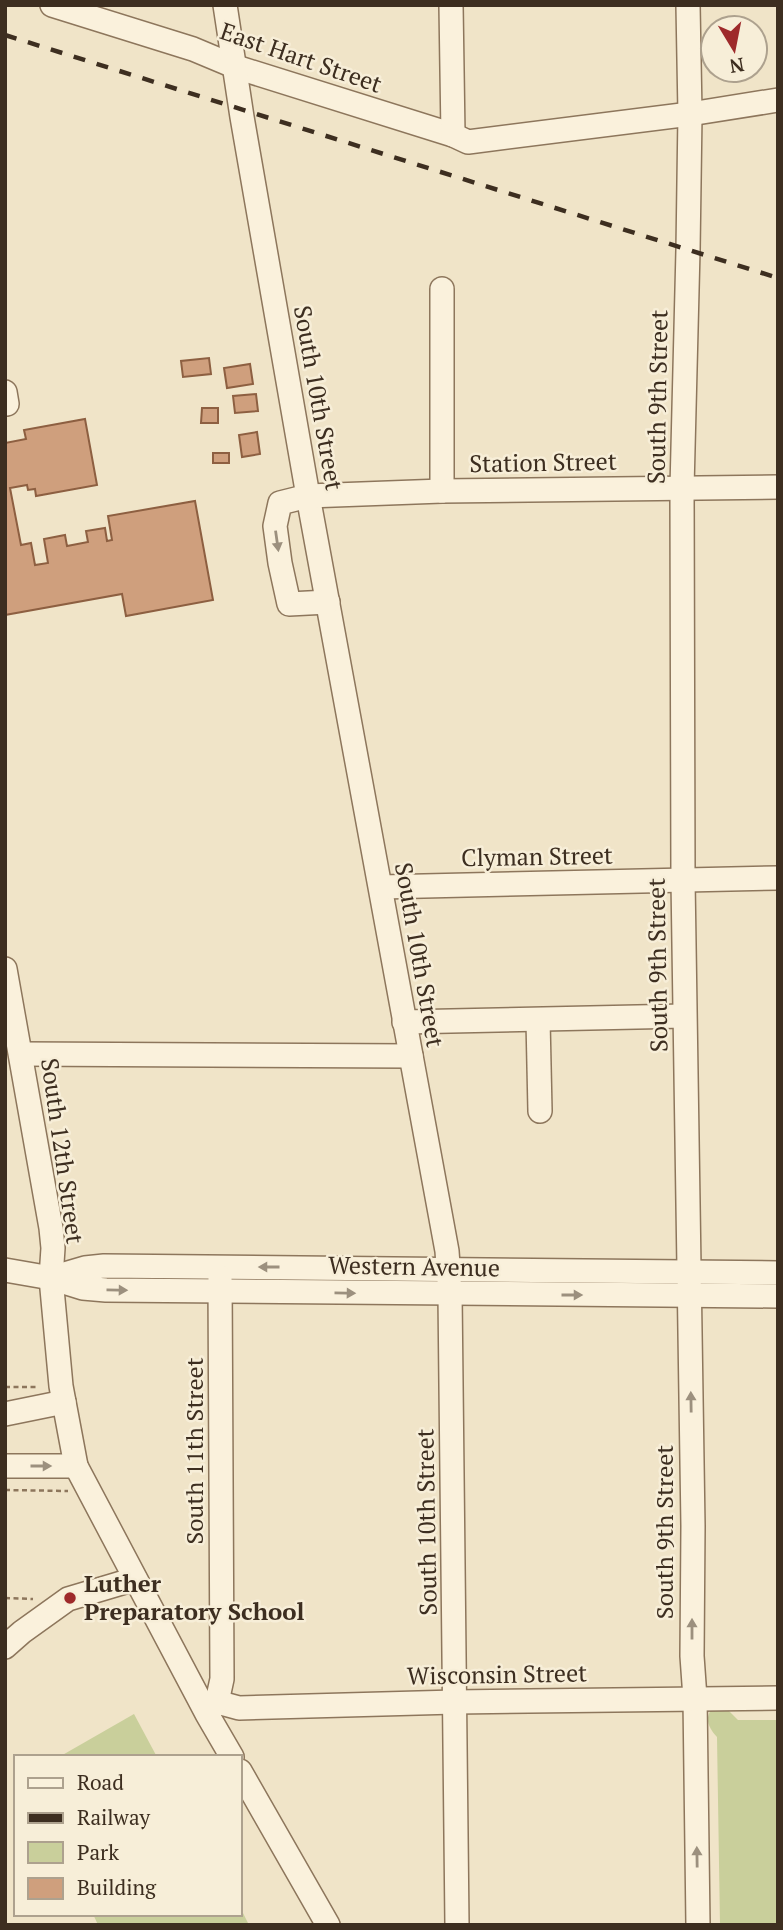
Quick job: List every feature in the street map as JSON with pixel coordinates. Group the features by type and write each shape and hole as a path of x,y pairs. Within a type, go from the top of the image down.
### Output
{"street":[{"name":"East Hart Street","path":"52,5 110,14 236,67 468,142 778,100"},
{"name":"South 10th Street","path":"225,5 308,496 444,1233 450,1294 457,1925"},
{"path":"452,5 453,135"},
{"name":"South 9th Street","path":"688,5 690,114 682,488 683,880 693,1526 692,1656 698,1925"},
{"path":"442,289 442,491"},
{"path":"5,393 5,404"},
{"name":"Station Street","path":"328,602 289,604 275,526 279,503 308,496 442,491 778,487"},
{"name":"Clyman Street","path":"381,887 778,878"},
{"name":"South 12th Street","path":"5,969 51,1228 51,1278 63,1394 76,1466 135,1579 212,1708 231,1755"},
{"path":"404,1022 684,1016"},
{"path":"538,1020 540,1111"},
{"path":"22,1054 411,1056"},
{"name":"Western Avenue","path":"51,1278 85,1268 104,1266 778,1273"},
{"name":"South 11th Street","path":"212,1708 222,1679 220,1267"},
{"name":"Western Avenue","path":"5,1270 51,1278 83,1288 106,1290 778,1296"},
{"path":"5,1414 63,1394"},
{"path":"5,1466 76,1466"},
{"path":"5,1647 68,1599 135,1579"},
{"name":"Wisconsin Street","path":"212,1708 778,1698"},
{"path":"242,1774 328,1925"}],"path":[{"path":"5,1387 63,1394"},
{"path":"5,1490 89,1492"}],"green space":[{"path":"727,1709 738,1720 778,1720 778,1925 720,1925 717,1737 710,1728 708,1717 711,1710"},
{"path":"134,1714 156,1755 62,1755"},
{"path":"242,1911 249,1925 98,1925 94,1916 242,1916"}],"building":[{"path":"209,358 211,374 183,377 181,361"},
{"path":"250,364 253,384 227,388 224,368"},
{"path":"256,394 258,411 235,413 233,396"},
{"path":"202,408 218,408 218,423 201,423"},
{"path":"85,419 97,485 36,496 35,489 28,490 27,485 10,488 21,545 31,543 35,565 48,563 44,539 65,535 67,546 88,542 86,531 105,528 107,541 112,540 108,516 195,501 213,600 126,616 122,594 5,615 5,443 26,439 24,430"},
{"path":"257,432 260,454 242,457 239,435"},
{"path":"213,453 229,453 229,463 213,463"}],"railway":[{"path":"5,35 778,278"}],"place":[{"name":"Luther Preparatory School","path":"70,1598"}]}
